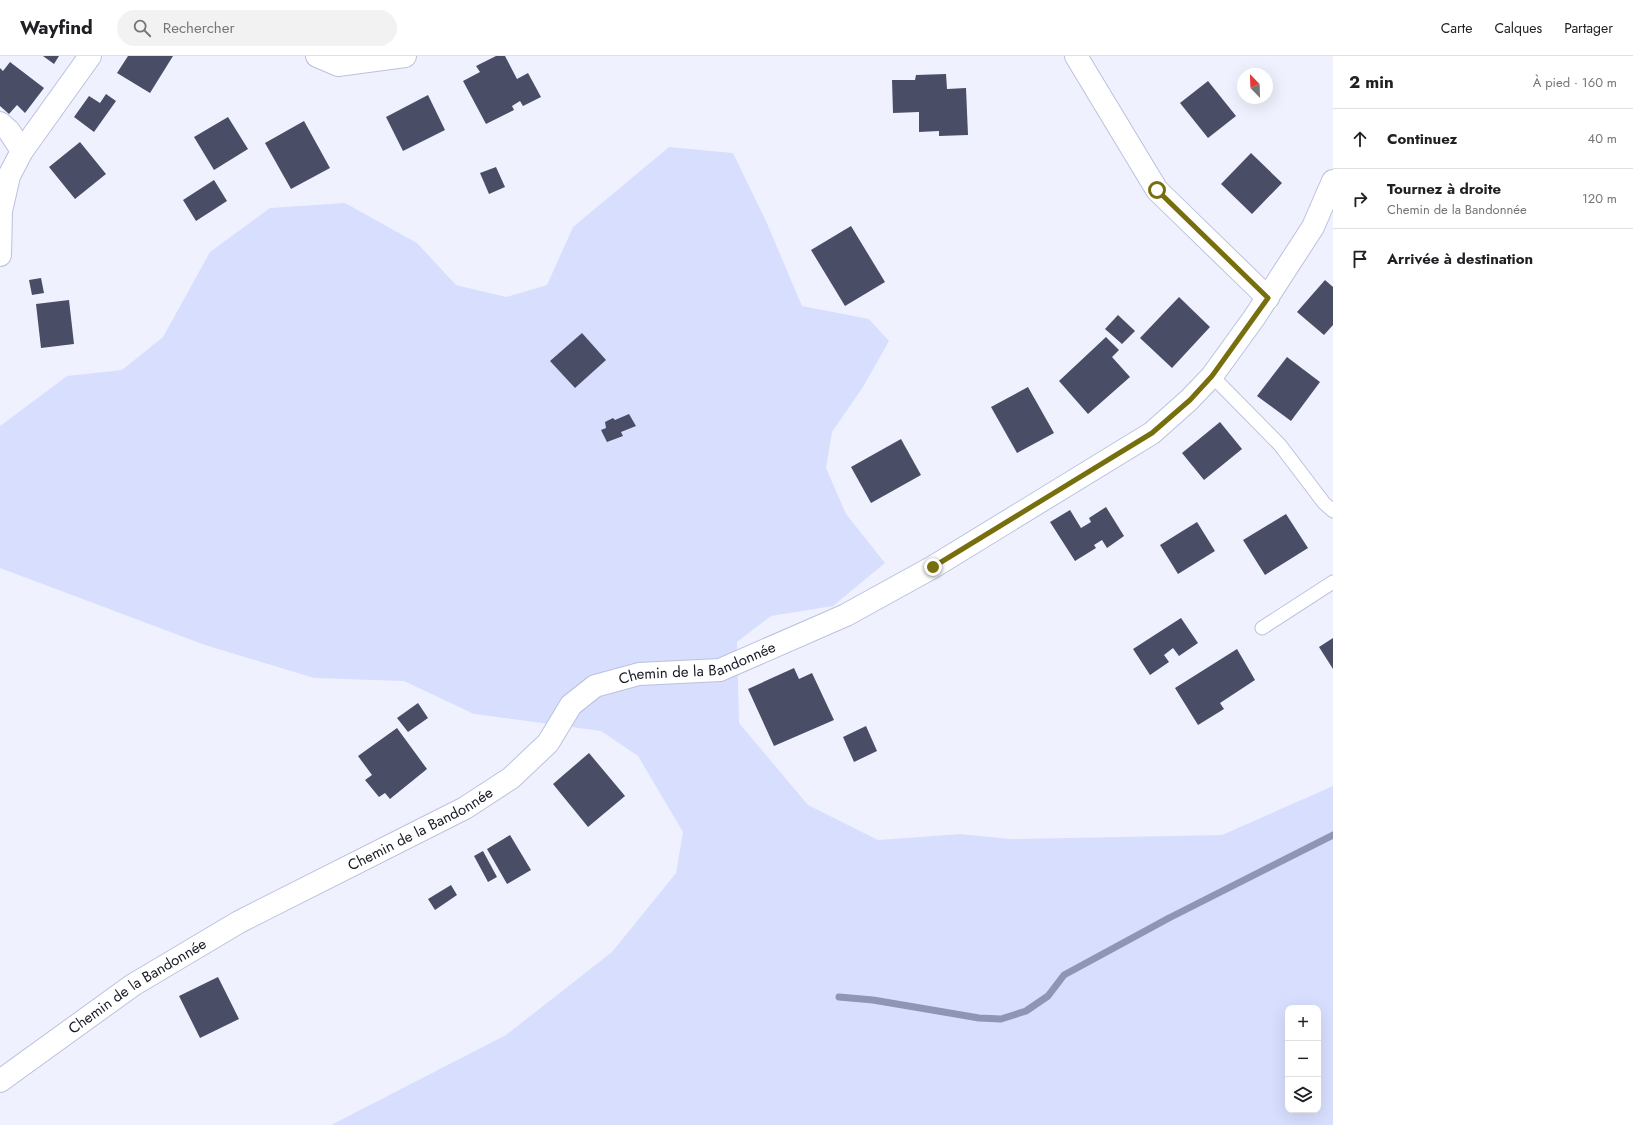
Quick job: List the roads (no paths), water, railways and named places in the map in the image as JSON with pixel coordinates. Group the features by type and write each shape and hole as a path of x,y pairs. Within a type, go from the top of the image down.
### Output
{"street":[{"path":"0,255 1,211 9,176 22,151 90,56"},
{"path":"317,56 338,65 406,56"},
{"path":"1076,56 1157,190 1268,298"},
{"path":"0,123 10,131 22,151"},
{"name":"Chemin de la Bandonnée","path":"0,1081 133,985 239,922 465,808 511,778 548,743 571,705 594,686 639,674 720,670 846,616 933,567 1152,433 1190,400 1212,376 1268,298 1313,227 1333,181"}],"lane":[{"path":"1212,376 1280,445 1324,504 1333,511"},
{"path":"1262,628 1333,582"}],"waterway":[{"path":"839,997 873,1000 979,1018 1001,1019 1026,1011 1048,996 1064,975 1169,918 1333,835"}]}
